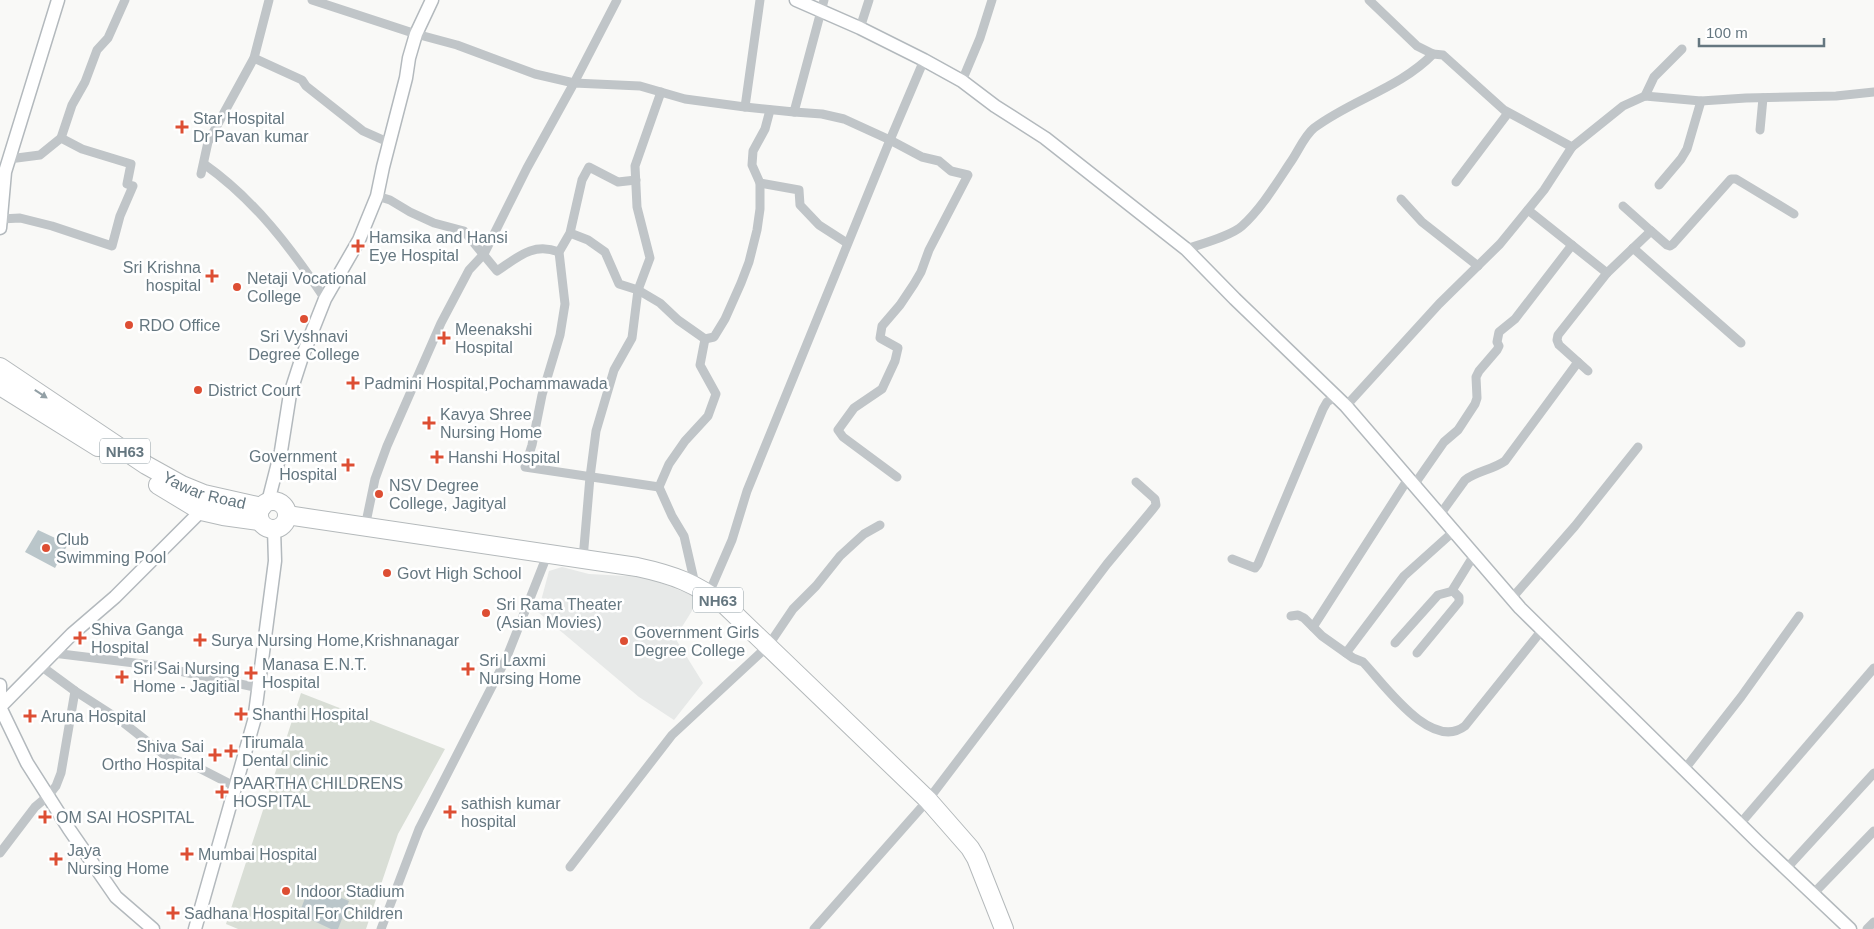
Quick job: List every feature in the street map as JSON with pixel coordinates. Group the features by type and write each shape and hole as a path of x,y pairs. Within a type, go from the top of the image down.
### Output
{"highway":[{"name":"NH63","path":"0,374 203,503"},
{"name":"NH63","path":"266,515 272,501 282,504 285,507 287,516 548,553 665,573 702,589 726,606 928,800 970,848 976,858 1004,929"},
{"name":"Yawar Road","path":"203,503 266,515"},
{"path":"266,515 283,525 287,516"}],"main road":[{"path":"0,224 5,172 58,0"},
{"path":"196,929 234,786 254,721 275,561 266,515 281,452 290,394 302,357 325,299 359,240 377,196 406,78 409,58 416,34 432,0"},
{"path":"796,0 823,5 860,28 924,60 962,82 1045,138 1186,249 1234,299 1346,406 1439,516 1542,630 1740,825 1850,929"},
{"path":"0,707 72,634 115,597 203,503"},
{"path":"0,689 0,707 27,763 48,796 116,897 153,929"}],"street":[{"path":"9,158 40,155 61,138 72,105 85,82 97,50 108,38 125,0"},
{"path":"201,174 208,142 254,58 269,0"},
{"path":"312,0 416,34 457,45 535,74 574,83 640,86 685,99 770,110 822,114 844,120 890,140 922,157 939,161 951,171 968,175 928,250 921,272 900,305 882,326 880,338 898,348 895,361 882,389 854,408 838,430 843,438 898,477"},
{"path":"365,527 375,479 387,446 441,322 469,270 484,254 527,168 617,0"},
{"path":"745,107 760,0"},
{"path":"860,28 869,0"},
{"path":"962,82 980,38 992,0"},
{"path":"1368,0 1417,46 1433,54 1443,55 1508,113 1572,147"},
{"path":"794,112 823,5"},
{"path":"1645,96 1654,77 1682,50"},
{"path":"1186,249 1213,240 1241,227 1266,196 1312,130 1326,120 1385,88 1423,64 1433,54"},
{"path":"254,58 302,80 306,86 363,131 390,143"},
{"path":"702,589 732,540 747,491 847,243 924,60"},
{"path":"583,559 596,431 614,370 632,338 638,290 650,258 637,207 635,166 661,92"},
{"path":"1346,406 1439,304 1500,244 1544,190 1572,147 1623,106 1645,96 1701,101 1836,96 1874,92"},
{"path":"1760,130 1763,98"},
{"path":"1659,185 1687,149 1701,101"},
{"path":"570,233 588,240 605,252 619,284 638,290 660,303 678,320 705,339 714,337 725,319 749,262 757,230 760,208 760,182 752,165 753,151 765,129 770,110"},
{"path":"1456,182 1508,113"},
{"path":"0,224 20,218 112,246 120,216 133,186 128,184 131,164 82,149 61,138"},
{"path":"204,164 226,180 270,225 295,254 325,299"},
{"path":"636,180 618,182 589,167 582,180 570,233 559,252 565,304 560,335 542,395 532,445 525,467 659,487"},
{"path":"1623,206 1650,231 1670,246 1731,179 1736,179 1794,214"},
{"path":"760,182 799,190 800,205 819,225 847,243"},
{"path":"377,196 390,200 434,223 464,231 497,271 531,250 550,248 559,252"},
{"path":"1401,200 1422,222 1478,266"},
{"path":"1528,210 1607,273"},
{"path":"1588,371 1559,345 1558,335 1607,273 1650,231"},
{"path":"1313,627 1411,482 1444,442 1458,430 1475,404 1477,398 1476,377 1498,350 1499,332 1515,318 1572,245"},
{"path":"1633,248 1741,343"},
{"path":"702,589 684,536 672,516 659,487 669,464 685,441 708,416 716,394 700,365 705,339"},
{"path":"1439,516 1465,480 1505,461 1578,362"},
{"path":"1232,559 1255,568 1258,564 1323,409 1327,402 1336,396"},
{"path":"1512,598 1575,526 1638,447"},
{"path":"814,929 928,800 1107,564 1156,505 1154,499 1136,482"},
{"path":"570,867 672,735 768,646 793,609 816,586 840,556 864,534 880,525"},
{"path":"1346,653 1404,576 1453,532"},
{"path":"381,929 419,830 506,659 548,553"},
{"path":"1453,591 1453,588 1474,555"},
{"path":"1395,643 1438,595 1453,591"},
{"path":"1417,653 1459,602 1459,597 1453,591"},
{"path":"1291,616 1298,615 1304,618 1322,636 1346,653 1363,662 1414,718 1430,728 1445,732 1458,731 1465,726 1542,630"},
{"path":"1684,770 1742,697 1799,616"},
{"path":"53,653 151,665 259,688"},
{"path":"41,666 120,720 167,757 199,768 234,786"},
{"path":"1740,825 1874,668"},
{"path":"0,853 35,807 56,786 61,773 75,691"},
{"path":"1786,869 1874,773"},
{"path":"1813,894 1874,830"},
{"path":"1867,929 1874,922"}],"shaded area":[{"name":"Club Swimming Pool","path":"38,530 68,544 55,568 25,552"},
{"name":"Government Girls Degree College","path":"562,567 589,574 645,577 700,598 675,638 703,683 674,720 639,697 538,612 549,571"},
{"path":"301,693 445,749 398,834 366,929 238,929 226,924"},
{"path":"310,885 349,901 338,929 331,929 299,914"}],"place":[{"name":"Star Hospital Dr Pavan kumar","path":"182,127"},
{"name":"Hamsika and Hansi Eye Hospital","path":"358,246"},
{"name":"Sri Krishna hospital","path":"212,276"},
{"name":"Netaji Vocational College","path":"237,287"},
{"name":"Sri Vyshnavi Degree College","path":"304,319"},
{"name":"RDO Office","path":"129,325"},
{"name":"Meenakshi Hospital","path":"444,338"},
{"name":"Padmini Hospital,Pochammawada","path":"353,383"},
{"name":"District Court","path":"198,390"},
{"name":"Kavya Shree Nursing Home","path":"429,423"},
{"name":"Hanshi Hospital","path":"437,457"},
{"name":"Government Hospital","path":"348,465"},
{"name":"NSV Degree College, Jagityal","path":"379,494"},
{"name":"Club Swimming Pool","path":"46,548"},
{"name":"Govt High School","path":"387,573"},
{"name":"Sri Rama Theater (Asian Movies)","path":"486,613"},
{"name":"Shiva Ganga Hospital","path":"80,638"},
{"name":"Surya Nursing Home,Krishnanagar","path":"200,640"},
{"name":"Government Girls Degree College","path":"624,641"},
{"name":"Sri Laxmi Nursing Home","path":"468,669"},
{"name":"Manasa E.N.T. Hospital","path":"251,673"},
{"name":"Sri Sai Nursing Home - Jagitial","path":"122,677"},
{"name":"Shanthi Hospital","path":"241,714"},
{"name":"Aruna Hospital","path":"30,716"},
{"name":"Tirumala Dental clinic","path":"231,751"},
{"name":"Shiva Sai Ortho Hospital","path":"215,755"},
{"name":"PAARTHA CHILDRENS HOSPITAL","path":"222,792"},
{"name":"sathish kumar hospital","path":"450,812"},
{"name":"OM SAI HOSPITAL","path":"45,817"},
{"name":"Mumbai Hospital","path":"187,854"},
{"name":"Jaya Nursing Home","path":"56,859"},
{"name":"Indoor Stadium","path":"286,891"},
{"name":"Sadhana Hospital For Children","path":"173,913"}]}
